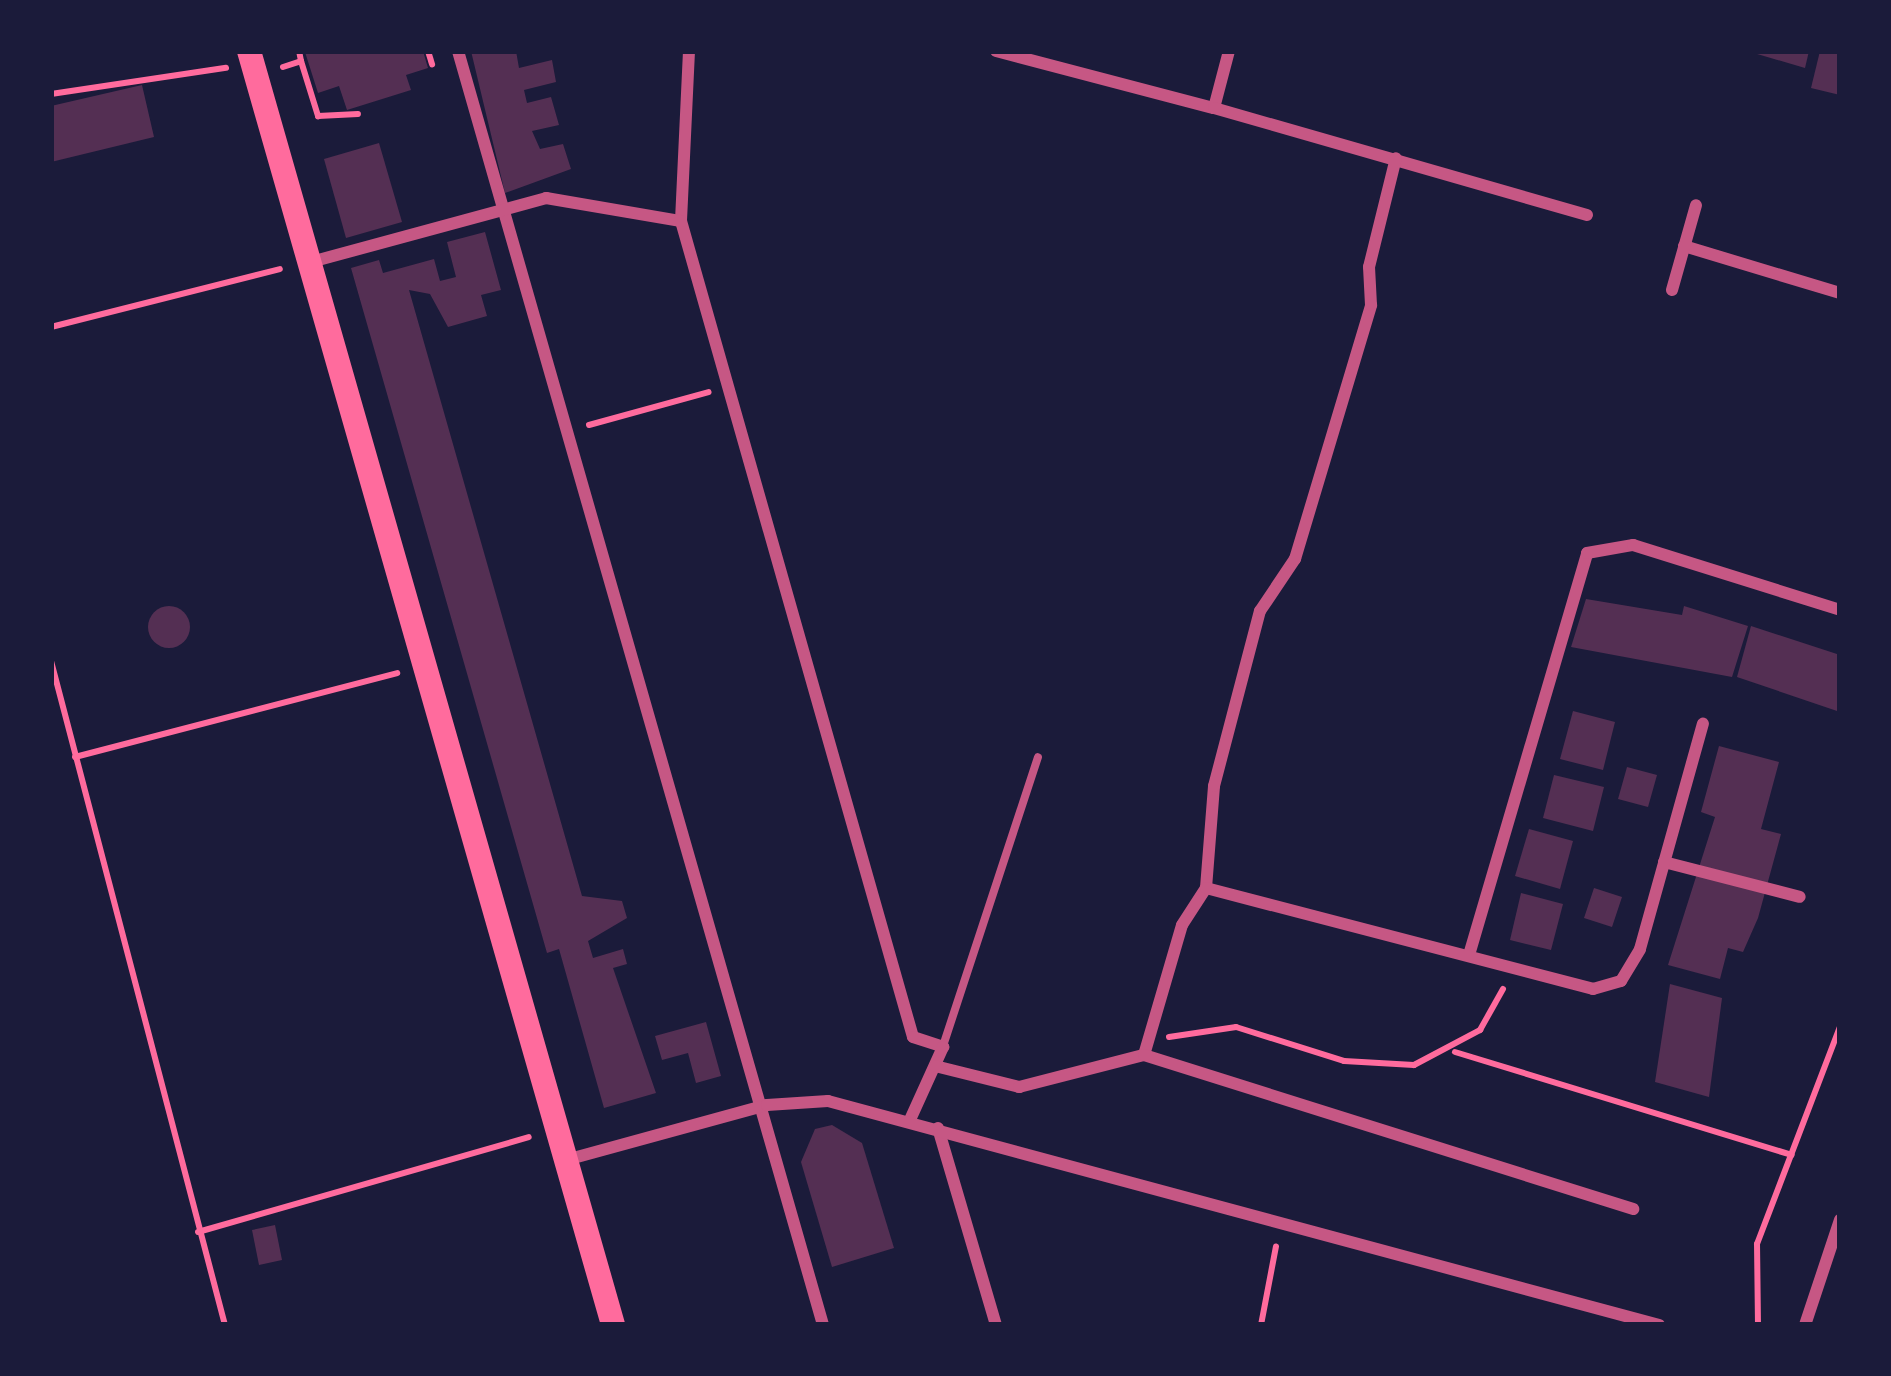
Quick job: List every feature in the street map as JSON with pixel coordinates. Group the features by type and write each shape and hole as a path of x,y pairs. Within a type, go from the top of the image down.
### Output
{"main road":[{"path":"251,58 613,1325"}],"street":[{"path":"458,51 562,433 767,1106 823,1325"},
{"path":"689,51 681,221 734,385 913,1037 943,1047 909,1122"},
{"path":"996,51 1396,158 1586,215"},
{"path":"1214,108 1229,51"},
{"path":"1144,1055 1181,925 1206,888 1226,742 1260,611 1294,559 1371,305 1369,267 1396,158"},
{"path":"311,262 546,198 681,221"},
{"path":"1672,290 1696,205"},
{"path":"1684,246 1840,293"},
{"path":"1469,955 1587,553 1633,544 1840,610"},
{"path":"1206,888 1593,989 1621,981 1664,862 1703,724"},
{"path":"1664,862 1800,897"},
{"path":"935,1066 1019,1087 1144,1055 1633,1209"},
{"path":"566,1160 767,1106 828,1101 1659,1325"},
{"path":"938,1129 996,1325"},
{"path":"1805,1325 1840,1220"}],"lane":[{"path":"943,1047 1038,757"}],"path":[{"path":"428,51 431,64"},
{"path":"51,94 251,58"},
{"path":"301,62 319,116 358,114"},
{"path":"51,327 311,262"},
{"path":"562,433 734,385"},
{"path":"51,661 225,1325"},
{"path":"75,757 427,666"},
{"path":"1455,1052 1497,1010 1508,968"},
{"path":"1144,1055 1165,1039 1236,1027 1380,1066 1455,1052 1792,1155"},
{"path":"1758,1325 1757,1244 1840,1027"},
{"path":"198,1232 558,1128"},
{"path":"1261,1325 1272,1268"}],"building":[{"path":"423,51 428,68 406,75 411,90 347,110 339,86 318,93 305,52"},
{"path":"471,51 516,51 519,68 552,60 556,82 524,90 527,103 551,97 559,125 532,131 540,149 563,144 571,169 505,193"},
{"path":"1747,51 1809,51 1805,68"},
{"path":"1820,51 1840,51 1840,95 1811,88"},
{"path":"142,85 154,137 51,162 51,106"},
{"path":"379,143 402,222 346,238 324,159"},
{"path":"485,232 501,290 481,295 487,316 448,327 430,294 409,290 582,896 622,901 627,918 588,941 593,958 623,949 627,964 613,968 656,1093 604,1108 559,949 547,953 351,268 379,260 383,273 434,259 440,281 456,277 447,242"},
{"path":"1586,599 1682,615 1684,606 1748,626 1732,677 1571,647"},
{"path":"169,606 184,612 190,627 184,642 169,648 154,642 148,627 154,612"},
{"path":"1751,626 1840,655 1840,712 1737,677"},
{"path":"1573,711 1615,722 1603,770 1560,759"},
{"path":"1719,746 1779,762 1761,829 1781,834 1758,918 1743,952 1728,948 1720,979 1668,965 1715,817 1701,812"},
{"path":"1627,767 1657,775 1648,807 1618,799"},
{"path":"1554,775 1604,787 1593,831 1543,818"},
{"path":"1529,829 1573,841 1560,889 1515,876"},
{"path":"1594,888 1622,897 1612,927 1584,918"},
{"path":"1521,893 1563,904 1551,950 1510,940"},
{"path":"1670,984 1722,998 1709,1097 1655,1082"},
{"path":"706,1022 721,1076 696,1083 688,1053 662,1060 655,1036"},
{"path":"832,1125 862,1143 894,1248 832,1267 801,1162 815,1129"},
{"path":"275,1225 282,1260 259,1265 252,1230"}]}
